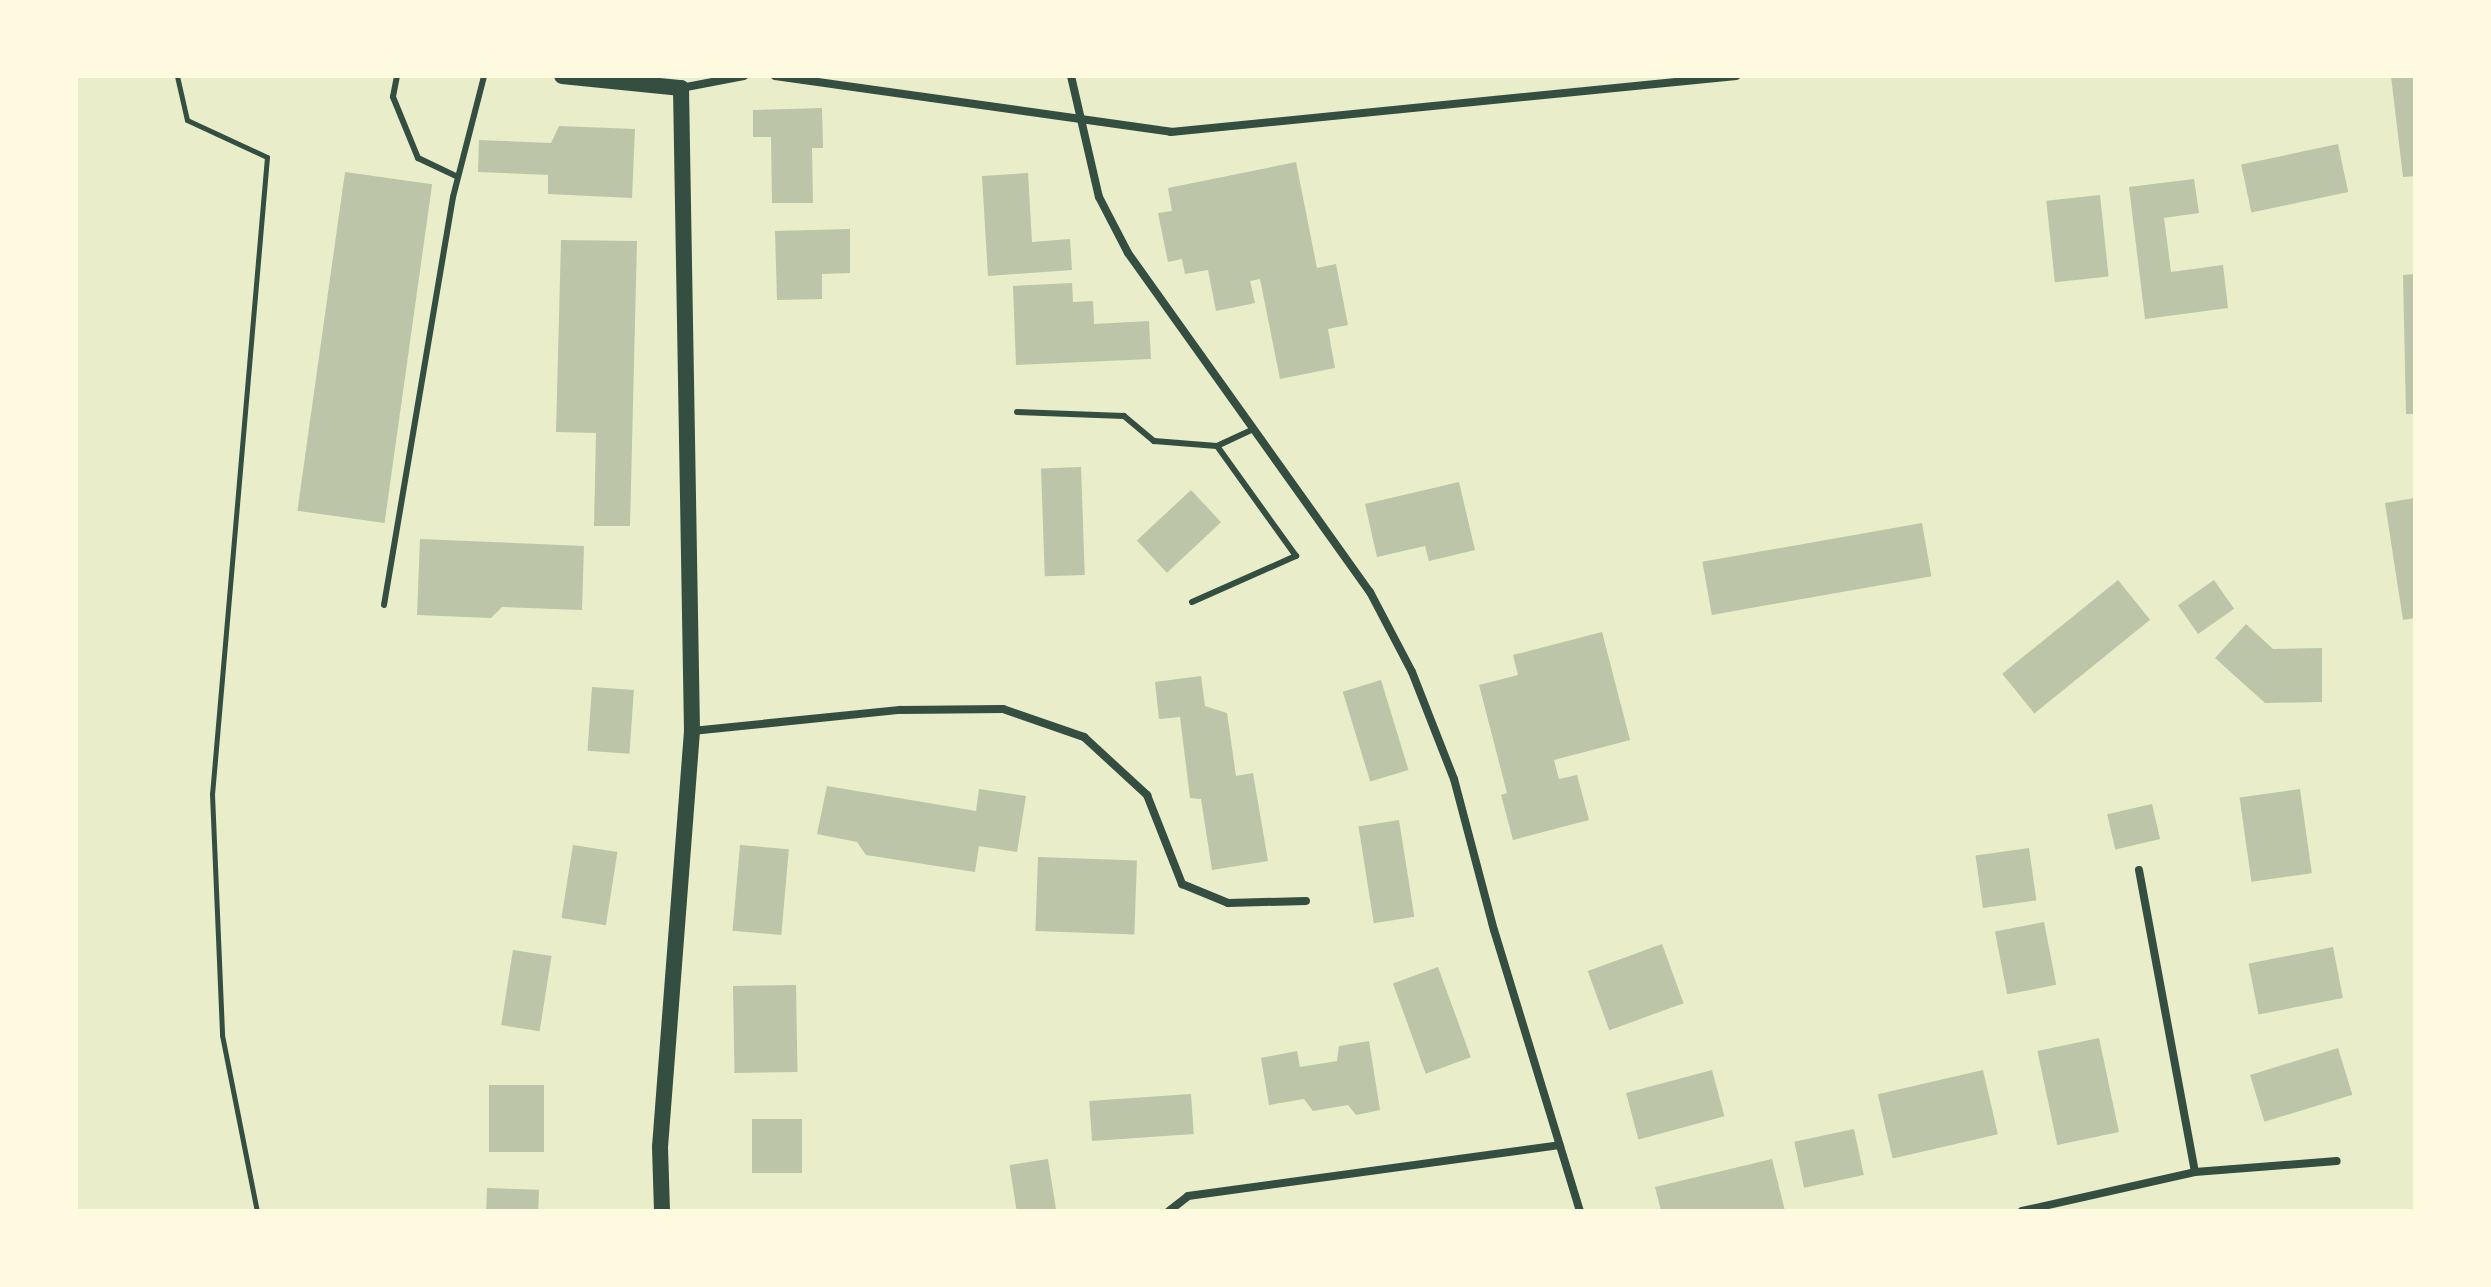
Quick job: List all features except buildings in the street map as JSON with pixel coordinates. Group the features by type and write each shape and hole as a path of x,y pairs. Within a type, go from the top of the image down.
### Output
{"main road":[{"path":"562,76 681,88 692,731 660,1147 662,1211"}],"street":[{"path":"681,88 744,76"},
{"path":"775,76 1171,132 1736,76"},
{"path":"1071,76 1099,197 1128,253 1370,592 1412,672 1454,779 1580,1211"},
{"path":"692,731 900,710 1003,709 1084,737 1147,795 1182,884 1228,903 1306,901"},
{"path":"2139,870 2195,1172"},
{"path":"1169,1211 1188,1196 1560,1145"},
{"path":"2022,1211 2195,1172 2337,1161"}],"lane":[{"path":"397,76 393,97 418,158 458,177"},
{"path":"384,605 458,177 484,76"},
{"path":"1017,412 1124,416 1154,441 1217,446 1253,429"},
{"path":"1192,602 1296,556 1217,446"}],"path":[{"path":"177,76 187,120 267,157 212,794 222,1035 257,1211"}]}
